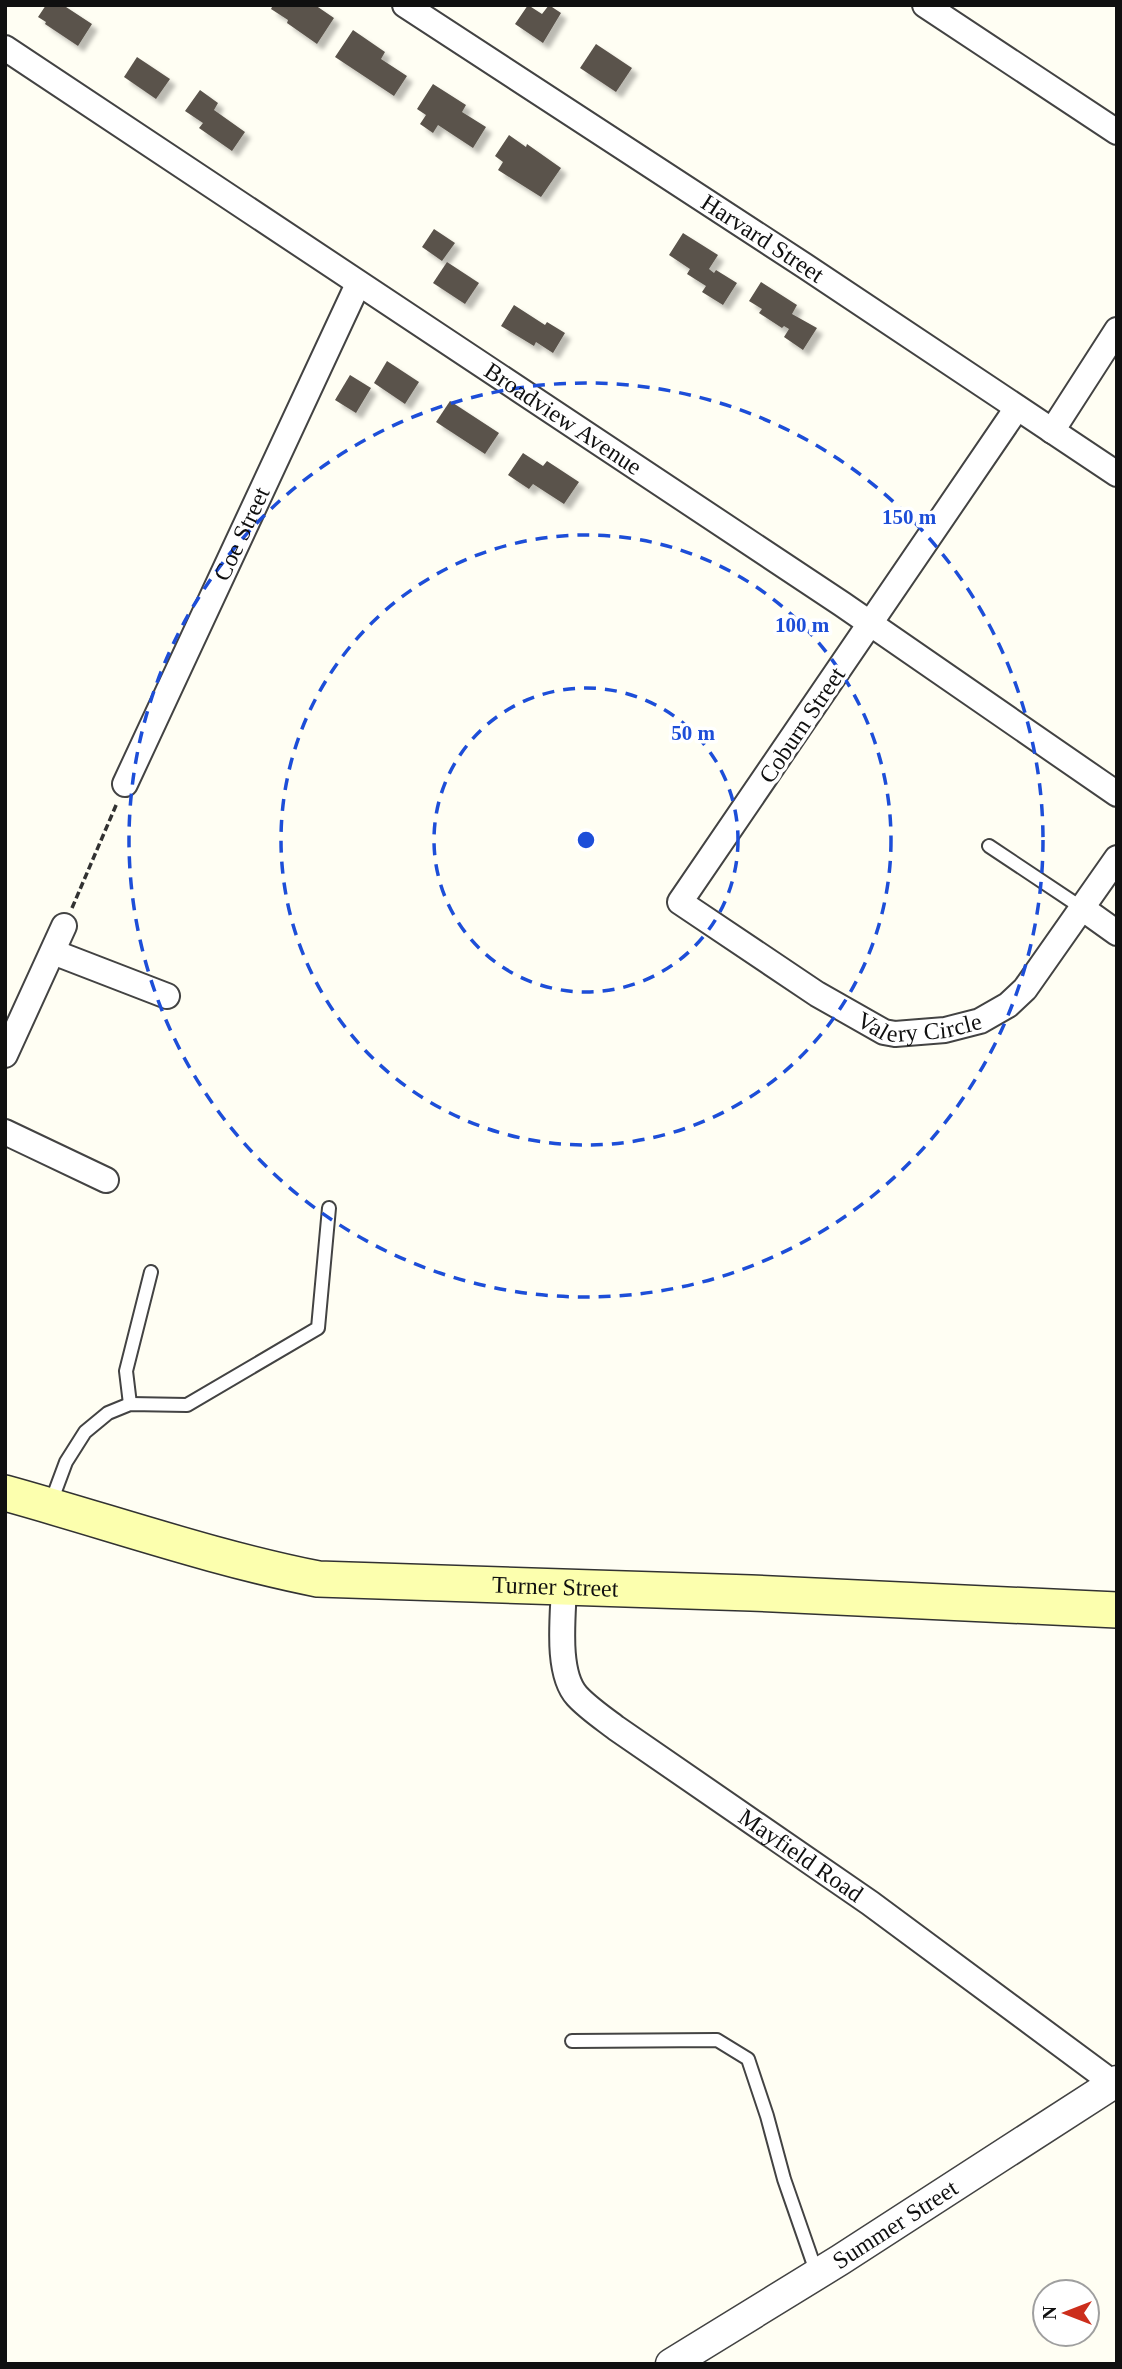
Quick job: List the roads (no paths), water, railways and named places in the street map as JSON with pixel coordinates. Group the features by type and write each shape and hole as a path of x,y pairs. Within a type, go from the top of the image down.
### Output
{"main road":[{"name":"Turner Street","path":"5,1493 160,1540 318,1579 751,1593 1117,1610"}],"street":[{"name":"Harvard Street","path":"405,5 1117,474"},
{"path":"925,5 1117,132"},
{"name":"Broadview Avenue","path":"5,48 870,624 1117,794"},
{"name":"Coe Street","path":"125,784 358,284"},
{"path":"1052,431 1117,330"},
{"name":"Coburn Street","path":"680,902 1017,408"},
{"name":"Valery Circle","path":"680,902 817,994 876,1029 895,1034 945,1030 979,1021 1008,1005 1025,989 1117,858"},
{"path":"1082,908 1117,933"},
{"path":"5,1055 64,926"},
{"path":"53,952 167,996"},
{"path":"5,1132 106,1180"},
{"name":"Mayfield Road","path":"564,1587 565,1669 569,1685 576,1696 616,1728 870,1903 1115,2082"},
{"name":"Summer Street","path":"671,2364 817,2274 1115,2082"}],"lane":[{"path":"989,846 1082,908"},
{"path":"50,1505 66,1462 85,1432 108,1413 130,1404 187,1405 318,1328 329,1208"},
{"path":"130,1404 126,1371 151,1272"},
{"path":"572,2041 717,2040 748,2059 784,2179 817,2274"}]}
